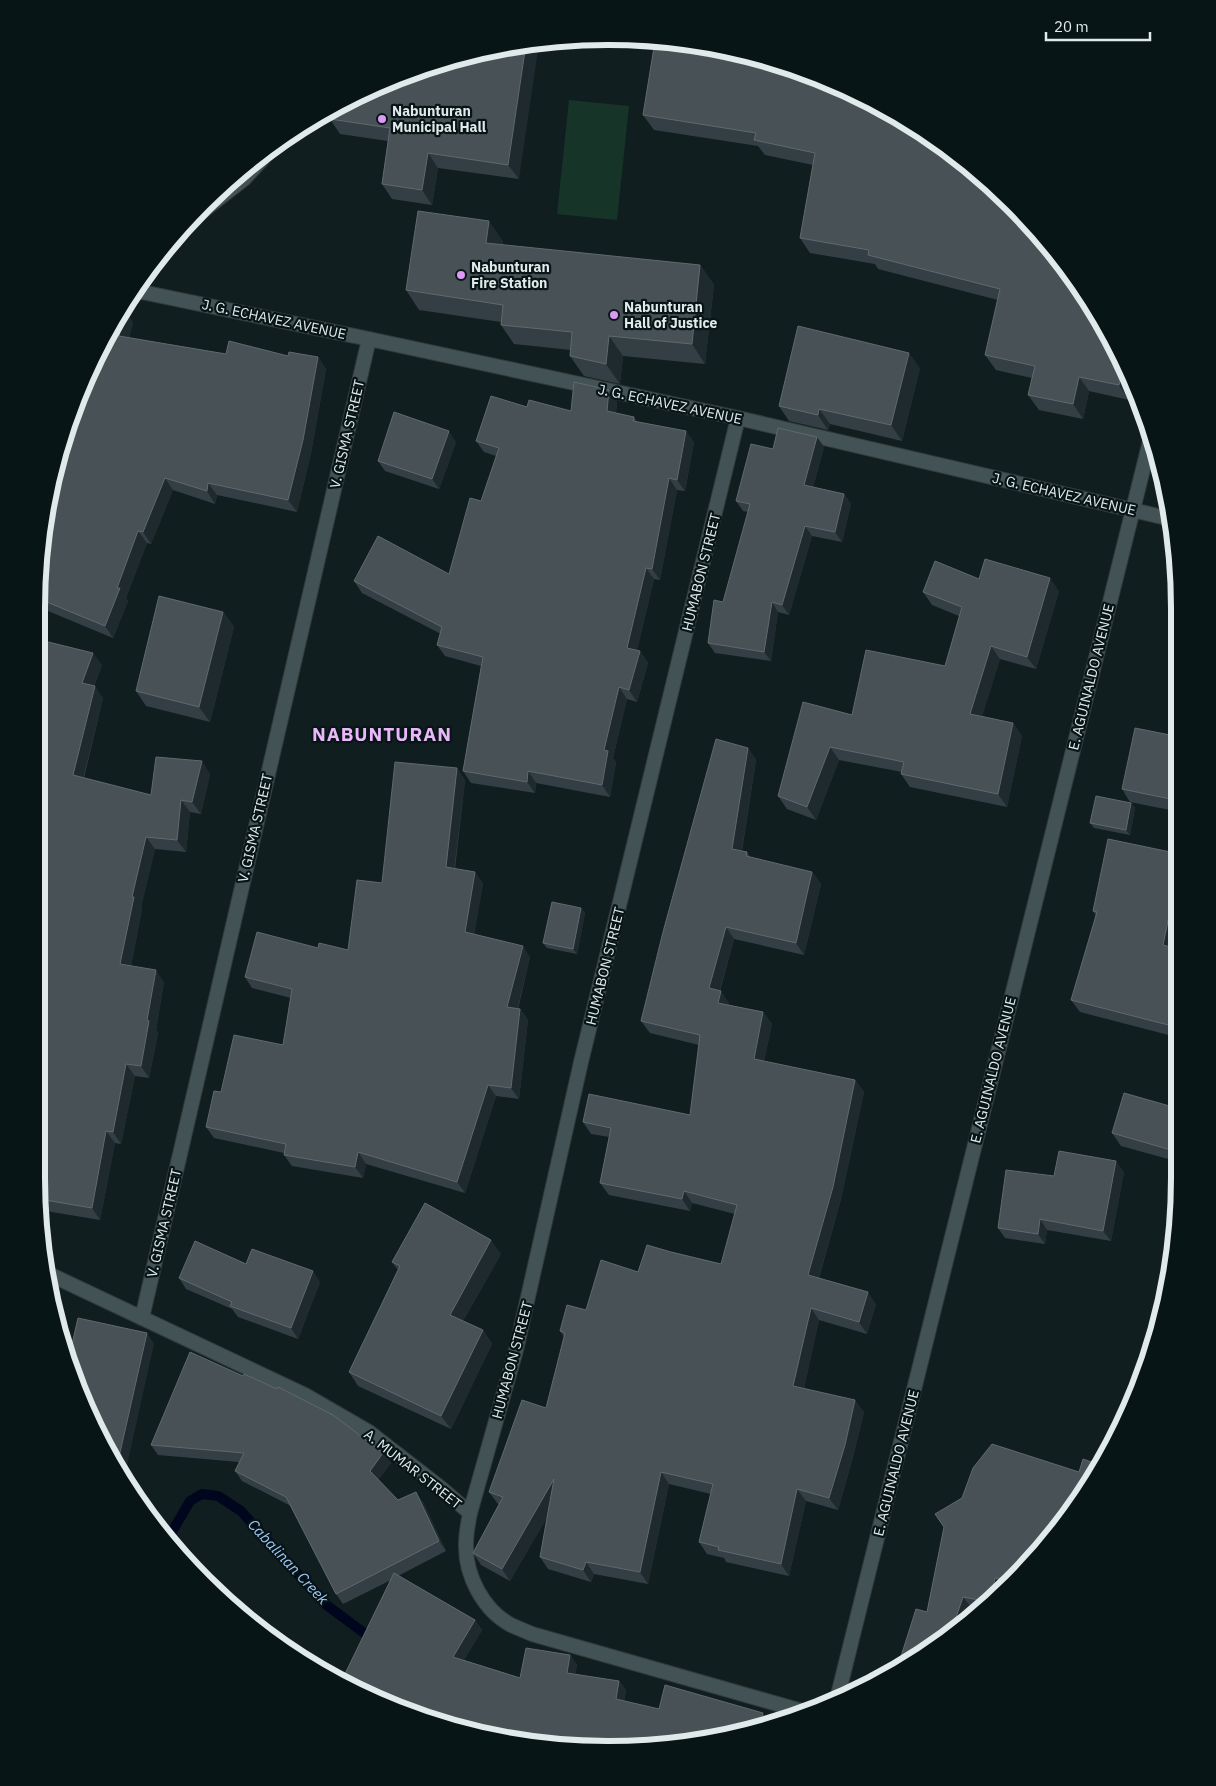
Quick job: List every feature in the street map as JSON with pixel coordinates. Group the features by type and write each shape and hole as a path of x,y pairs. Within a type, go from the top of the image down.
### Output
{"street":[{"name":"J. G. ECHAVEZ AVENUE","path":"142,292 738,418 1163,517"},
{"name":"V. GISMA STREET","path":"142,1318 369,339"},
{"name":"HUMABON STREET","path":"470,1513 516,1350 581,1062 738,418"},
{"name":"E. AGUINALDO AVENUE","path":"839,1691 1148,449"},
{"name":"A. MUMAR STREET","path":"54,1276 305,1395 368,1432 441,1488 470,1513 466,1544 468,1567 477,1589 491,1609 510,1624 532,1634 796,1708"}],"green space":[{"path":"569,100 629,106 617,220 557,214"}],"building":[{"path":"654,47 718,56 754,64 823,88 890,120 951,161 1006,210 1031,237 1055,265 1096,327 1121,377 1119,385 1079,377 1073,404 1028,395 1035,366 985,355 1000,289 868,255 869,250 800,238 815,153 754,140 756,133 643,115"},
{"path":"525,52 508,165 428,153 422,190 382,184 390,128 330,119 359,103 427,75 462,64"},
{"path":"418,211 489,221 486,243 700,265 692,344 609,336 606,364 570,356 572,332 501,325 503,305 406,290"},
{"path":"121,324 119,336 226,354 229,341 288,356 289,352 318,357 303,440 288,500 208,483 207,491 165,478 143,532 138,531 117,588 120,588 105,626 45,601 46,571 56,498 64,462 88,393"},
{"path":"798,326 909,353 891,425 819,409 818,415 779,406"},
{"path":"574,382 609,390 607,411 634,417 633,421 686,431 677,480 669,478 652,569 646,568 627,648 640,651 629,690 619,687 604,750 608,751 602,785 528,771 527,782 463,771 483,657 437,645 442,627 354,581 378,536 449,574 470,498 481,501 499,448 476,441 491,396 527,407 529,400 571,411"},
{"path":"394,412 449,431 432,479 378,461"},
{"path":"778,428 817,437 804,485 844,494 835,532 805,526 782,605 772,602 764,652 708,643 714,600 723,602 750,504 736,501 751,444 773,449"},
{"path":"985,559 1050,578 1027,657 991,646 970,714 1013,723 998,794 901,774 904,762 830,747 807,807 778,796 803,702 852,715 866,650 945,666 962,607 923,592 935,561 979,579"},
{"path":"159,596 223,612 199,707 136,691"},
{"path":"45,641 93,653 82,683 95,686 73,775 151,795 156,757 202,761 192,802 181,800 177,840 146,837 132,897 134,897 120,964 156,970 147,1020 149,1021 141,1066 126,1064 113,1132 106,1131 92,1208 46,1200"},
{"path":"1135,728 1171,735 1171,799 1122,789"},
{"path":"716,739 748,748 732,849 747,852 746,856 812,872 796,943 726,927 709,988 721,991 718,1003 763,1012 754,1059 855,1080 833,1187 808,1275 868,1292 859,1322 811,1308 793,1386 855,1400 845,1445 829,1498 797,1489 781,1564 718,1550 719,1547 699,1542 713,1484 661,1472 640,1572 586,1562 583,1570 540,1557 554,1479 502,1569 473,1553 503,1497 489,1492 522,1400 546,1408 565,1333 560,1331 567,1305 586,1310 601,1260 638,1272 647,1245 721,1264 737,1205 684,1191 682,1199 600,1183 611,1128 583,1122 589,1094 690,1115 700,1035 641,1021 663,932"},
{"path":"395,762 457,768 446,867 475,872 465,932 523,946 507,1007 520,1009 511,1088 488,1085 457,1182 358,1152 355,1167 284,1155 286,1144 206,1127 214,1091 221,1092 234,1035 283,1045 292,989 245,977 257,932 318,948 319,943 348,950 357,880 382,883"},
{"path":"1096,796 1131,803 1126,830 1090,823"},
{"path":"1108,839 1171,852 1171,906 1163,945 1171,947 1171,1026 1071,1000 1097,912 1093,911"},
{"path":"552,902 581,908 573,949 543,943"},
{"path":"1124,1093 1171,1106 1171,1150 1112,1133"},
{"path":"1059,1151 1116,1161 1103,1231 1040,1219 1038,1234 998,1228 1006,1170 1054,1176"},
{"path":"425,1203 491,1240 450,1315 483,1330 441,1416 349,1372 400,1266 392,1262"},
{"path":"195,1241 246,1264 252,1249 313,1271 291,1328 230,1306 232,1302 179,1278"},
{"path":"78,1318 147,1333 119,1458 88,1393 71,1347"},
{"path":"190,1352 243,1376 244,1374 277,1389 278,1387 333,1415 383,1453 370,1471 398,1500 416,1492 439,1541 336,1594 286,1497 235,1471 244,1453 151,1445"},
{"path":"992,1444 1079,1472 1083,1459 1094,1463 1055,1521 1006,1576 1003,1579 995,1578 993,1588 980,1600 963,1597 954,1622 900,1659 916,1609 927,1612 944,1527 935,1514 962,1498 973,1468"},
{"path":"394,1573 475,1620 453,1657 520,1678 526,1648 570,1655 567,1673 619,1681 616,1699 659,1709 665,1685 763,1713 761,1720 754,1722 681,1736 645,1740 571,1740 498,1730 462,1722 393,1698 344,1675"}],"waterway":[{"name":"Cabalinan Creek","path":"171,1533 190,1501 202,1494 218,1496 241,1511 325,1604 375,1641"}],"place":[{"name":"Nabunturan Municipal Hall","path":"382,119"},
{"name":"Nabunturan Fire Station","path":"461,275"},
{"name":"Nabunturan Hall of Justice","path":"614,315"}],"district":[{"name":"NABUNTURAN","path":"382,734"}]}
